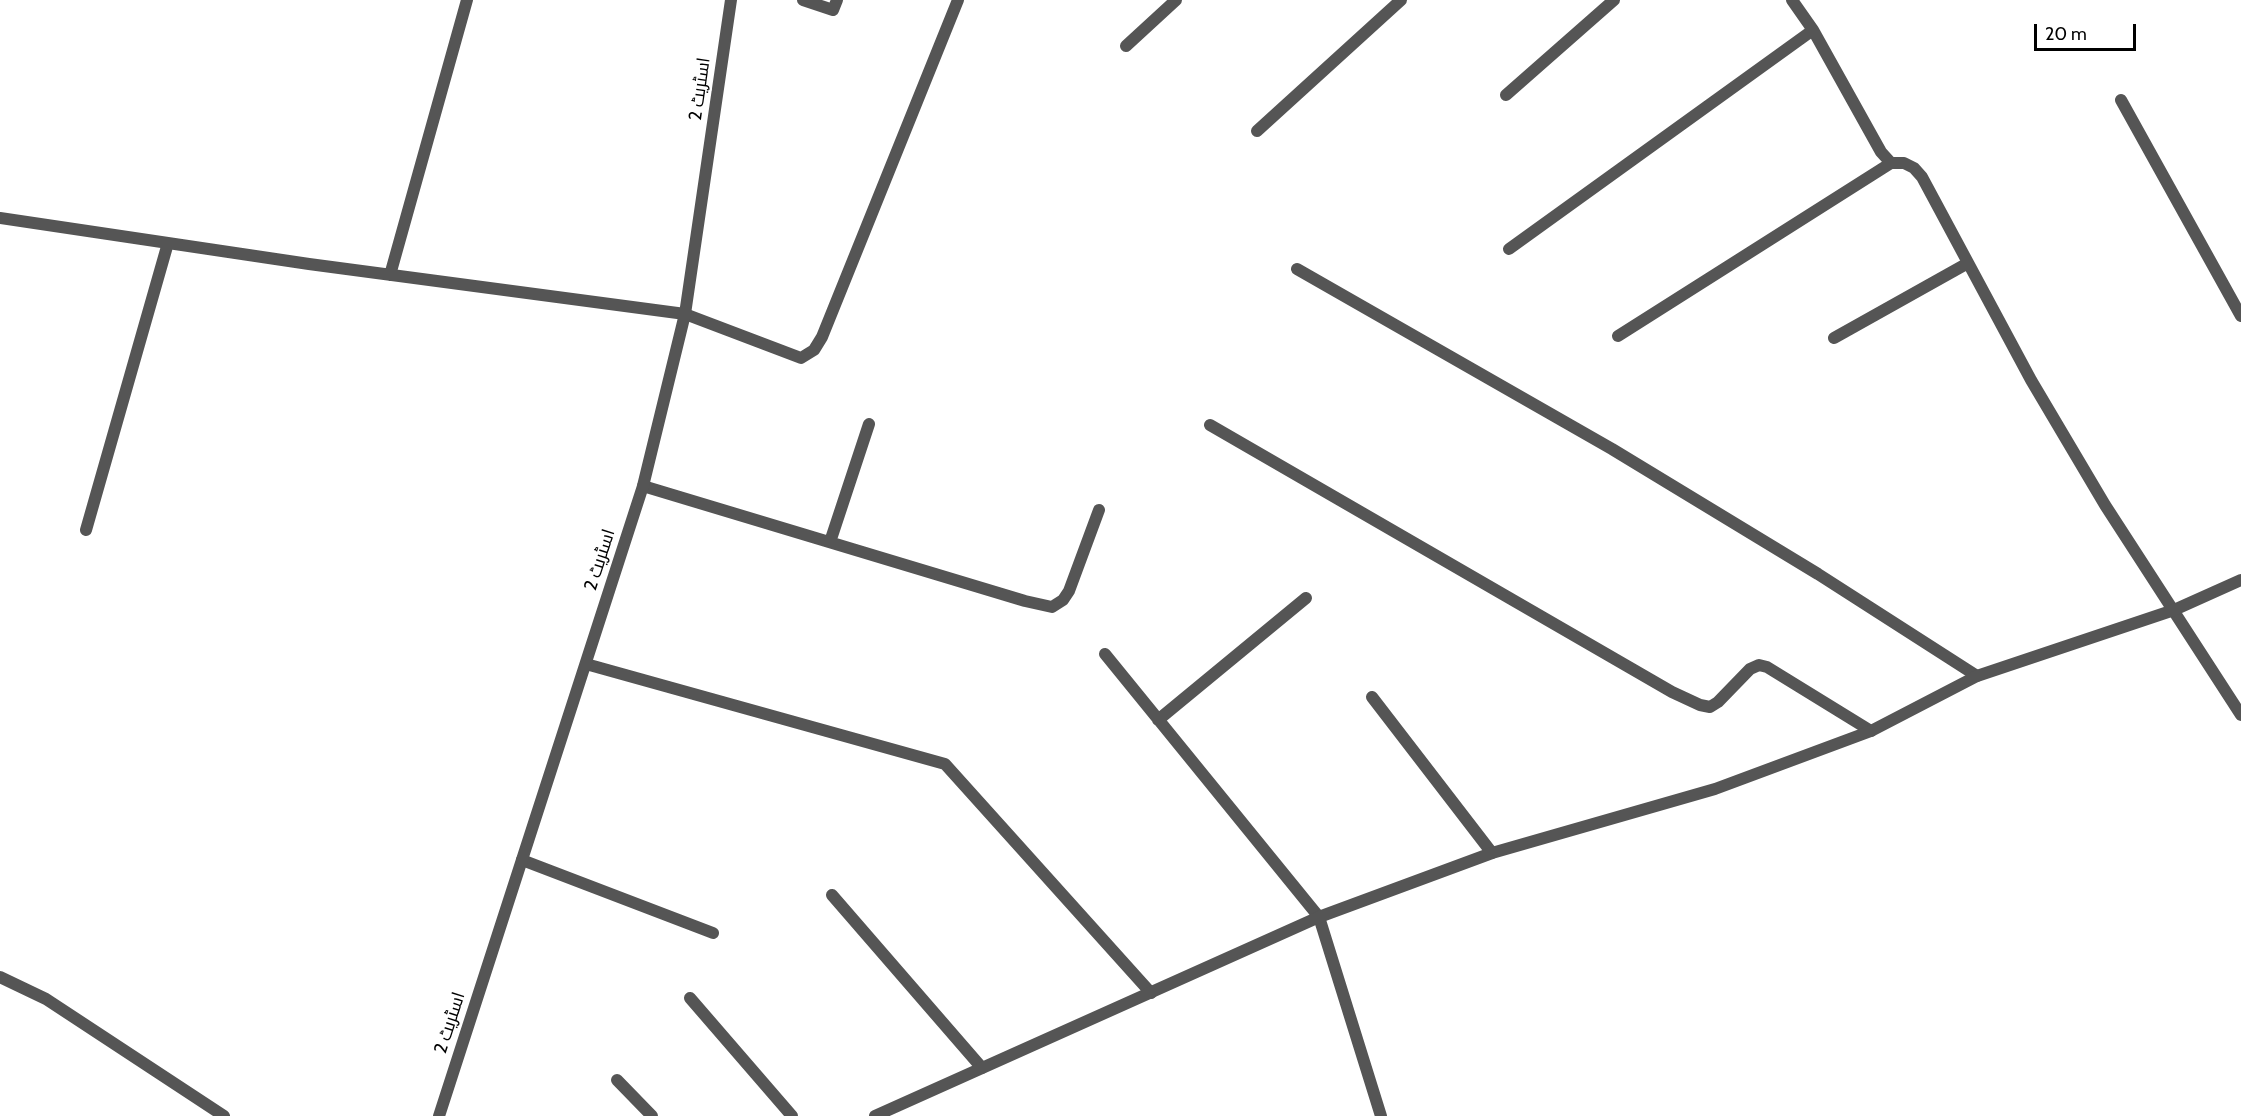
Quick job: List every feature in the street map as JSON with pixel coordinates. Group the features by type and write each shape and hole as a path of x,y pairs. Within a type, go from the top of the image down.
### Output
{"street":[{"path":"390,275 467,0"},
{"name":"اسٹریٹ 2","path":"439,1116 643,486 685,314 731,0"},
{"path":"803,0 833,10 837,0"},
{"path":"0,218 390,275 685,314 801,358 814,350 822,337 958,0"},
{"path":"1126,46 1176,0"},
{"path":"1257,130 1401,0"},
{"path":"1506,95 1614,0"},
{"path":"1792,0 1813,30 1881,152 1891,162"},
{"path":"1509,249 1813,30"},
{"path":"2121,100 2241,316"},
{"path":"1618,336 1891,162 1905,163 1914,168 1922,177 2036,389 2105,504 2241,715"},
{"path":"86,530 168,243"},
{"path":"1834,338 1968,263"},
{"path":"1297,269 1612,448 1818,574 1977,676"},
{"path":"830,542 869,424"},
{"path":"1210,425 1672,692 1700,705 1710,707 1718,702 1750,669 1759,665 1767,667 1871,731"},
{"path":"643,486 1025,601 1052,607 1063,600 1069,591 1099,510"},
{"path":"875,1116 1318,917 1492,853 1715,789 1871,731 1977,676 2174,610 2241,580"},
{"path":"1158,720 1306,598"},
{"path":"1105,654 1318,917 1381,1116"},
{"path":"586,664 945,764 1151,993"},
{"path":"1372,697 1492,853"},
{"path":"522,860 713,933"},
{"path":"832,895 982,1068"},
{"path":"0,976 46,999 224,1116"},
{"path":"690,998 792,1116"},
{"path":"617,1080 652,1116"}]}
